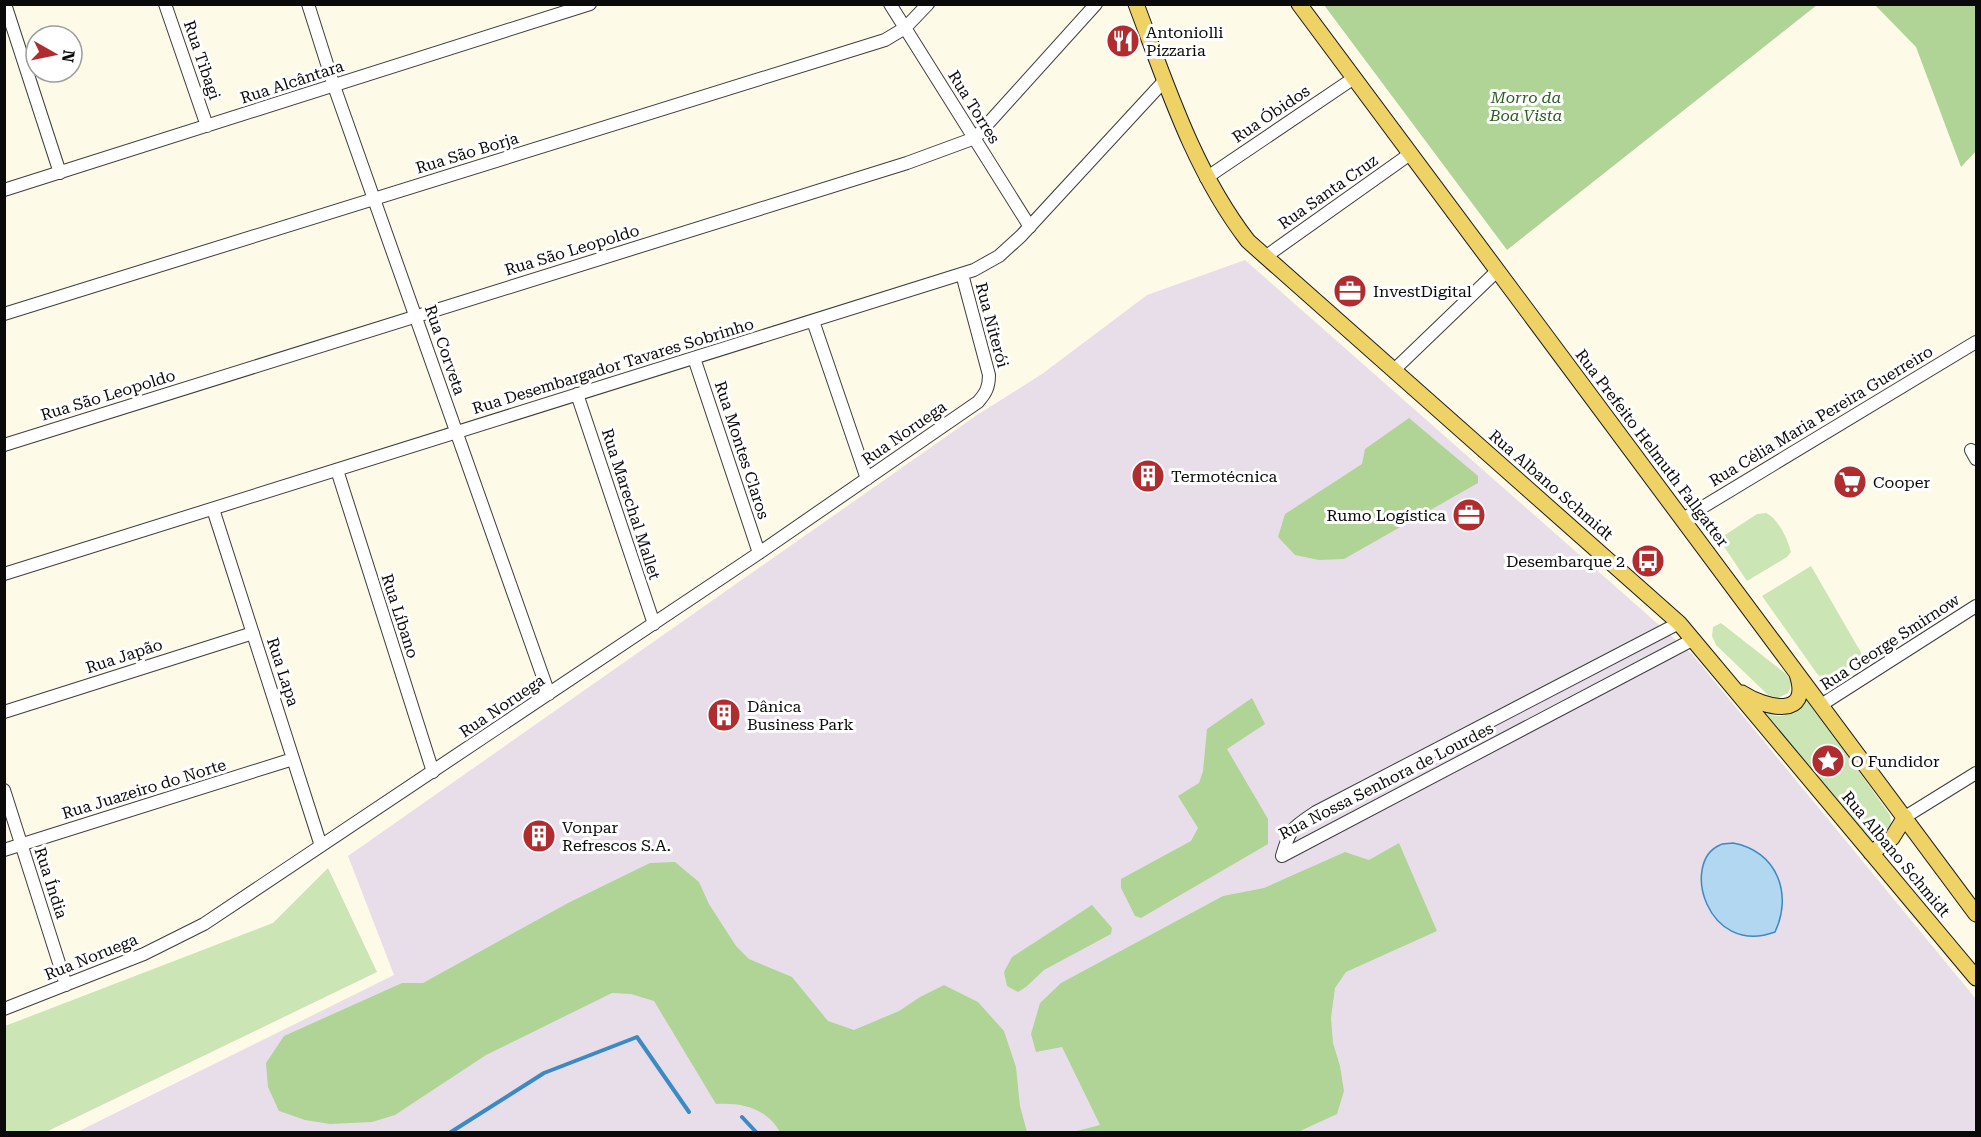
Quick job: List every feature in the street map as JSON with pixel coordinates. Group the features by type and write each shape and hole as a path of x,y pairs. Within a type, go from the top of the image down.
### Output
{"main road":[{"name":"Rua Albano Schmidt","path":"1136,4 1206,178 1234,222 1265,257 1679,623 1977,978"},
{"name":"Rua Prefeito Helmuth Fallgatter","path":"1299,4 1977,914"},
{"path":"1728,682 1753,700 1783,708 1789,706 1797,698 1799,687 1796,671"},
{"path":"1871,853 1892,838 1905,817"}],"street":[{"path":"5,4 60,173"},
{"name":"Rua Tibagi","path":"165,4 207,126"},
{"name":"Rua Corveta","path":"308,4 334,86 549,694"},
{"name":"Rua Alcântara","path":"4,190 590,4"},
{"name":"Rua Torres","path":"890,4 1030,227"},
{"name":"Rua São Borja","path":"4,314 885,40 905,28 928,4"},
{"name":"Rua São Leopoldo","path":"4,445 907,163 975,138 1096,4"},
{"name":"Rua Óbidos","path":"1206,178 1354,78"},
{"name":"Rua Desembargador Tavares Sobrinho","path":"4,574 813,321 987,264 1030,227 1165,80"},
{"name":"Rua Santa Cruz","path":"1265,257 1410,154"},
{"path":"1394,370 1497,271"},
{"name":"Rua Niterói","path":"962,274 987,364 989,385"},
{"path":"813,321 867,479"},
{"name":"Rua Célia Maria Pereira Guerreiro","path":"1683,519 1977,342"},
{"name":"Rua Montes Claros","path":"694,358 759,553"},
{"name":"Rua Noruega","path":"4,1009 144,954 185,935 224,911 867,479 978,402 989,385"},
{"name":"Rua Marechal Mallet","path":"577,394 654,624"},
{"name":"Rua Líbano","path":"337,470 433,772"},
{"name":"Rua Lapa","path":"213,509 321,846"},
{"name":"Rua George Smirnow","path":"1821,705 1977,606"},
{"name":"Rua Nossa Senhora de Lourdes","path":"1679,623 1316,812 1288,833 1282,856 1694,639"},
{"name":"Rua Japão","path":"4,712 253,633"},
{"name":"Rua Juazeiro do Norte","path":"4,850 293,759"},
{"path":"1406,766 1416,785"},
{"path":"1905,817 1977,773"},
{"name":"Rua Índia","path":"4,790 66,985"}],"shaded area":[{"path":"1245,260 1692,654 1976,999 1976,1132 77,1132 394,975 348,856 977,415 1042,374 1147,295"}],"green space":[{"name":"Morro da Boa Vista","path":"1324,5 1817,5 1507,250"},
{"path":"1875,5 1976,5 1976,151 1961,167 1916,47"},
{"path":"1409,418 1478,476 1478,483 1344,559 1319,560 1295,555 1278,537 1285,514 1362,464 1365,449"},
{"path":"1766,513 1778,524 1791,552 1787,557 1747,581 1719,539 1757,514"},
{"path":"1811,566 1863,656 1828,681 1818,675 1762,596"},
{"path":"1721,623 1786,674 1791,683 1788,693 1778,698 1768,695 1716,645 1712,636 1713,627"},
{"path":"1804,694 1890,815 1890,829 1884,837 1873,839 1861,835 1764,712 1778,716 1788,714"},
{"path":"1252,698 1265,724 1227,749 1268,819 1268,844 1141,918 1135,916 1121,888 1121,879 1191,841 1198,828 1178,796 1199,783 1203,771 1207,729"},
{"path":"1399,843 1437,931 1346,972 1335,988 1331,1018 1333,1043 1344,1091 1337,1114 1298,1132 1073,1132 1100,1125 1062,1047 1036,1052 1031,1034 1040,1003 1061,983 1223,896 1264,888 1345,852 1369,860"},
{"path":"675,862 699,882 709,904 736,946 749,959 792,977 828,1021 854,1030 899,1011 944,985 978,1002 1004,1031 1016,1067 1020,1106 1027,1132 780,1132 768,1117 752,1108 735,1104 716,1104 654,1001 631,994 612,993 486,1055 395,1115 372,1122 330,1124 305,1120 279,1111 268,1087 266,1063 284,1036 402,983 423,983 568,903 650,863"},
{"path":"328,868 377,972 46,1132 5,1132 5,1026 273,923"},
{"path":"1092,905 1112,928 1111,934 1044,970 1018,992 1007,986 1004,972 1012,957"}],"water":[{"path":"1733,843 1761,855 1777,876 1782,903 1775,932 1751,936 1732,931 1717,920 1707,904 1702,887 1702,869 1708,855 1721,844"}],"waterway":[{"path":"451,1132 544,1073 637,1037 689,1112"},
{"path":"742,1117 756,1132"}],"place":[{"name":"Antoniolli Pizzaria","path":"1123,41"},
{"name":"InvestDigital","path":"1350,291"},
{"name":"Termotécnica","path":"1148,476"},
{"name":"Cooper","path":"1850,482"},
{"name":"Rumo Logística","path":"1469,515"},
{"name":"Desembarque 2","path":"1648,561"},
{"name":"Dânica Business Park","path":"724,715"},
{"name":"O Fundidor","path":"1828,761"},
{"name":"Vonpar Refrescos S.A.","path":"539,836"}]}
